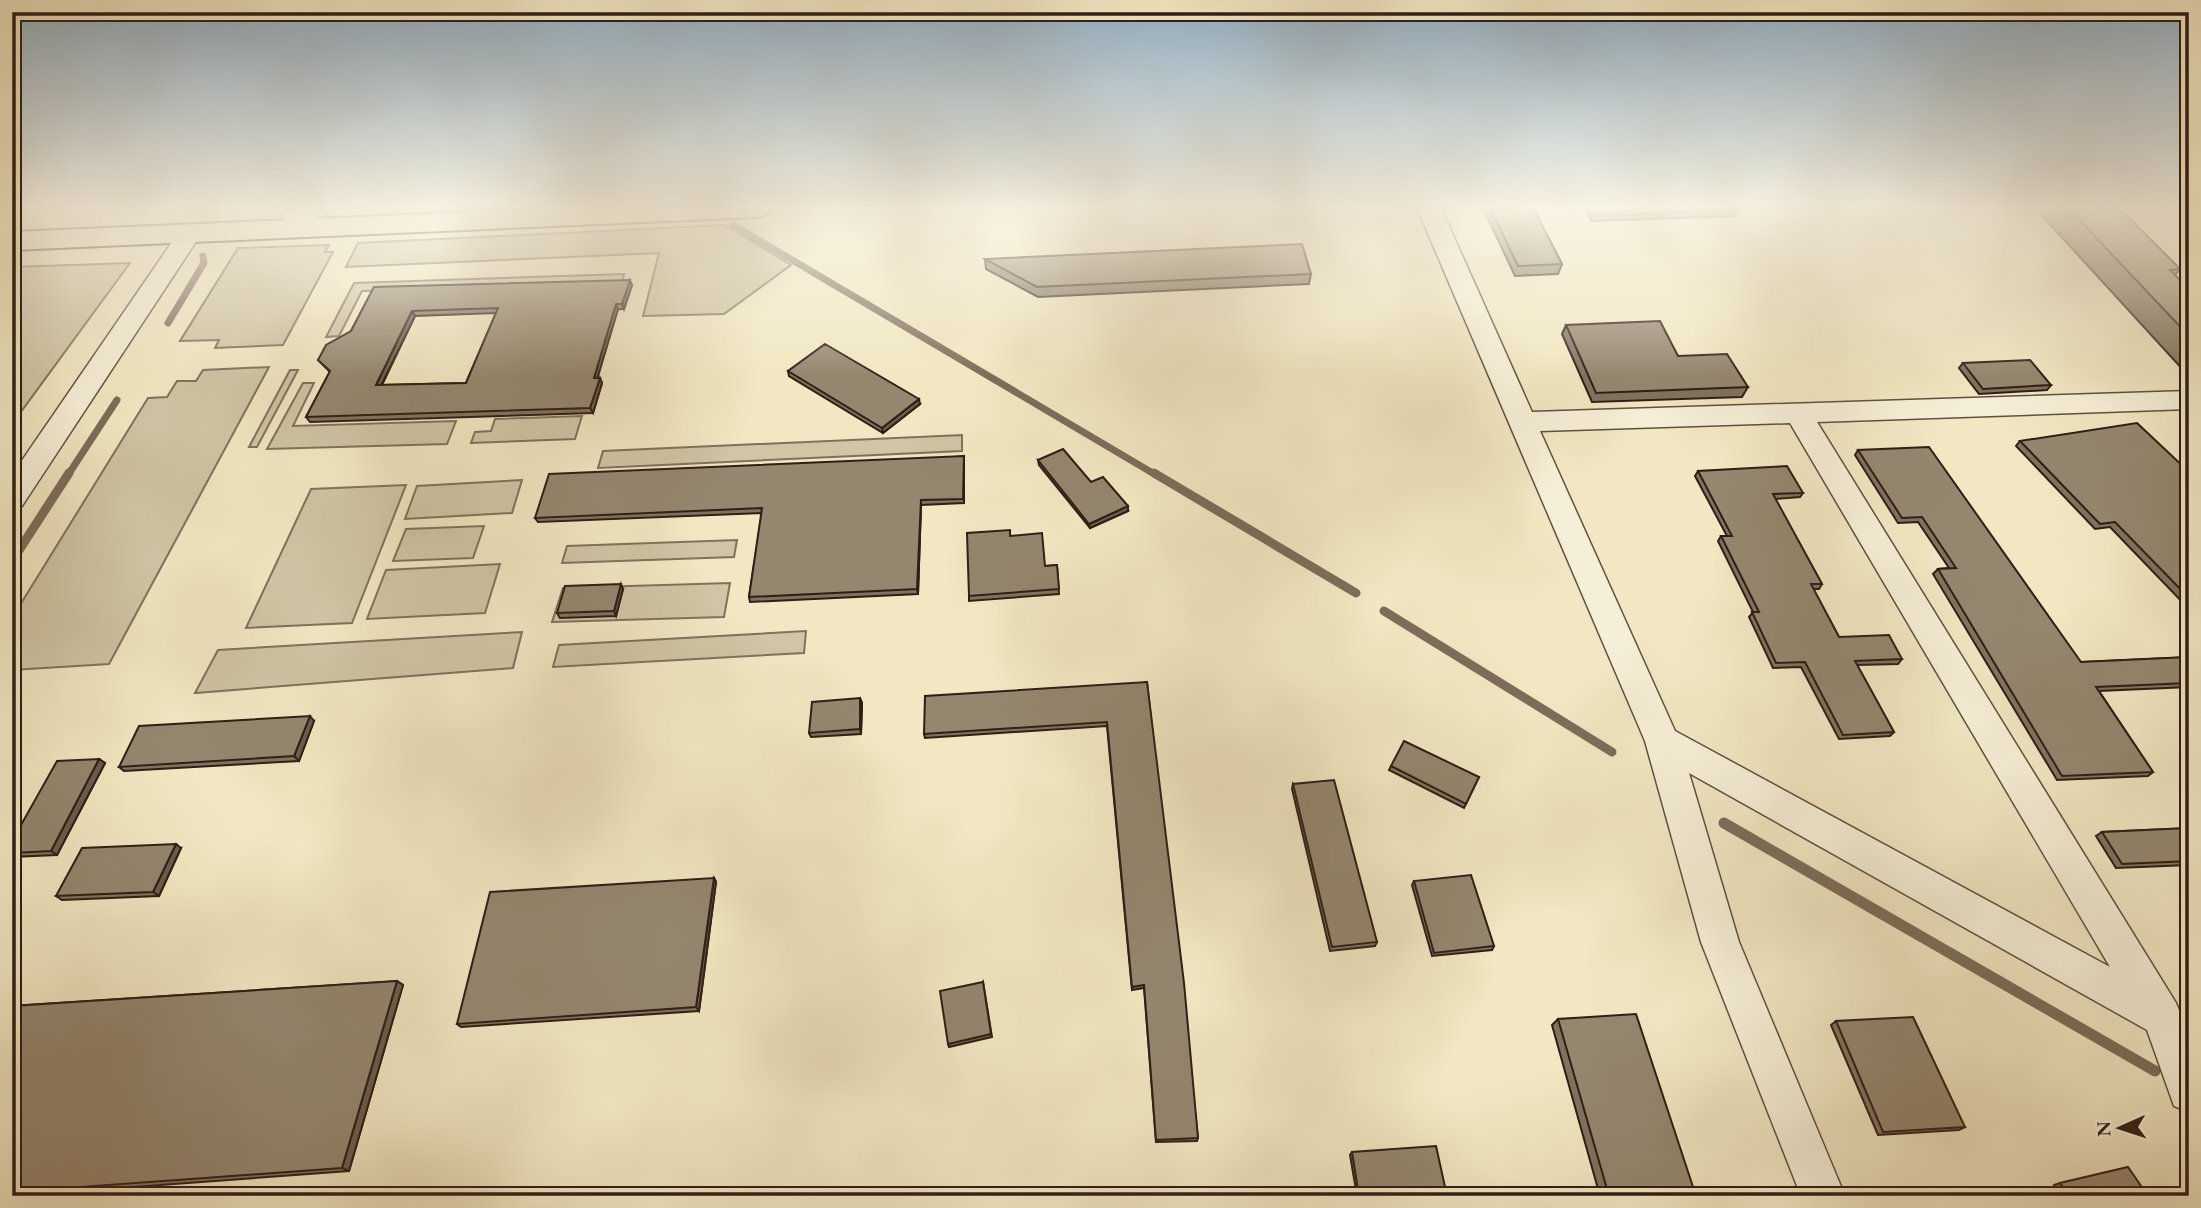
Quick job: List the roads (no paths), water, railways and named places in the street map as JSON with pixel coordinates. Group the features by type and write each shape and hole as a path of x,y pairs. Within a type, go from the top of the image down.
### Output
{"street":[{"path":"12,498 168,264"},
{"path":"1453,264 1662,741 1720,942 1823,1196"},
{"path":"1522,422 2189,400"},
{"path":"1797,412 2175,1014 2189,1091"},
{"path":"1662,741 2175,1014"}],"waterway":[{"path":"168,323 203,264"},
{"path":"800,264 1156,475"},
{"path":"68,475 117,400"},
{"path":"12,561 69,473"},
{"path":"1154,473 1356,593"},
{"path":"1384,611 1612,752"},
{"path":"1724,823 2155,1071"}]}
